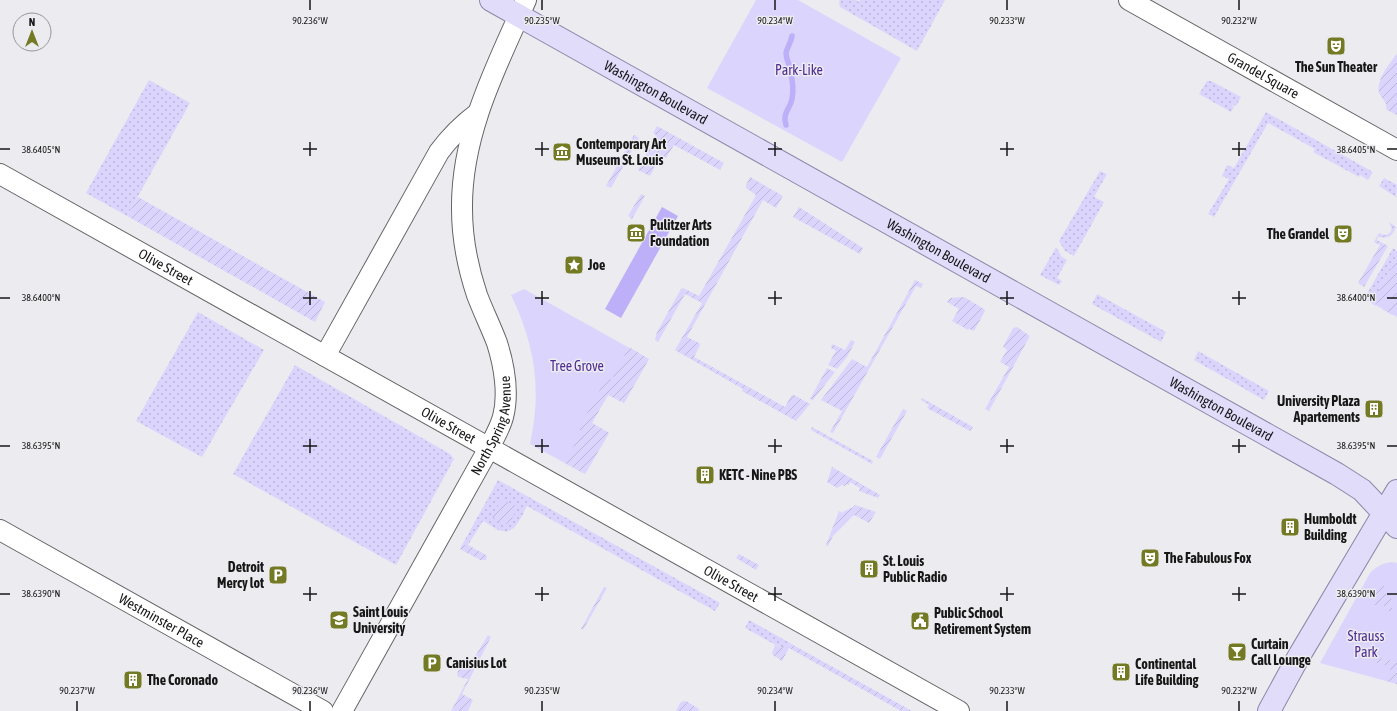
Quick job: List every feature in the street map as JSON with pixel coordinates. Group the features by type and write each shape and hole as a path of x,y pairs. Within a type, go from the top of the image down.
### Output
{"main road":[{"name":"Washington Boulevard","path":"491,0 522,8 1337,474 1362,490 1391,520"},
{"path":"1269,711 1299,656 1391,520 1397,491"}],"street":[{"name":"Grandel Square","path":"1129,0 1397,150"},
{"name":"North Spring Avenue","path":"342,711 489,448 503,417 505,394 501,357 497,342 477,295 470,270 465,246 462,187 467,156 478,113 495,69 522,8"},
{"path":"325,356 439,152 451,136 478,113"},
{"name":"Olive Street","path":"0,174 959,711"},
{"name":"Westminster Place","path":"0,530 323,711"}],"green space":[{"name":"Park-Like","path":"756,0 798,0 901,58 842,162 707,88"},
{"path":"840,0 856,0 859,2 860,0 945,0 917,51 840,7"},
{"path":"1397,54 1397,115 1387,110 1386,104 1379,93 1379,83 1383,73"},
{"path":"149,80 190,103 127,216 86,193"},
{"path":"1207,81 1211,81 1241,97 1236,106 1232,105 1234,107 1231,112 1199,94"},
{"path":"1266,112 1373,172 1368,180 1360,175 1359,177 1313,152 1315,149 1268,123 1214,217 1208,214 1229,179 1222,176 1227,165 1234,168"},
{"path":"657,126 724,163 720,170 674,145 666,158 661,156 650,176 638,170 656,135 653,133"},
{"path":"634,135 639,138 611,188 606,186"},
{"path":"1100,171 1107,174 1094,197 1104,202 1074,256 1065,251 1059,241"},
{"path":"750,177 783,196 776,208 763,200 687,337 700,345 694,357 785,407 791,396 794,395 810,404 796,421 742,391 743,389 675,350 702,303 685,294 658,342 655,340 657,332 681,289 683,288 699,296 756,195 746,188"},
{"path":"1384,178 1397,185 1396,197 1379,186"},
{"path":"641,194 645,196 632,219 628,216"},
{"path":"138,197 325,302 315,322 127,216"},
{"path":"799,207 863,248 860,254 793,217"},
{"path":"1389,222 1396,227 1393,233 1389,236 1378,237 1377,240 1388,246 1364,287 1358,283 1380,245 1374,242 1379,233 1387,235 1390,233 1392,229"},
{"path":"1056,247 1062,257 1067,260 1057,278 1062,281 1059,285 1040,275"},
{"path":"1393,248 1397,251 1397,259 1380,288 1376,306 1364,299"},
{"path":"1397,259 1397,317 1372,303"},
{"path":"1397,259 1397,296 1376,306 1380,288"},
{"path":"915,280 923,284 921,288 916,286 833,433 830,432 842,411 821,400 852,359 867,367"},
{"name":"Tree Grove","path":"524,289 649,359 624,403 608,395 592,423 609,433 585,474 530,444 534,424 536,386 534,368 526,332 511,295"},
{"path":"1097,294 1166,332 1161,342 1092,304"},
{"path":"964,297 985,311 974,331 968,330 952,321 959,309 947,302 950,298"},
{"path":"1397,302 1397,313 1392,315 1382,309"},
{"path":"198,312 264,350 202,457 136,421"},
{"path":"1017,327 1030,336 989,411 985,409 1009,367 1000,362 1007,350 1003,347 1013,328"},
{"path":"851,340 855,342 847,357 837,369 828,365 836,351 831,348 832,344 845,350"},
{"path":"629,347 649,359 624,403 608,395 592,423 609,433 585,474 565,463 580,434 580,426 605,380 612,379"},
{"path":"1198,351 1269,391 1264,400 1194,360"},
{"path":"295,365 450,454 454,459 396,565 233,474"},
{"path":"827,368 835,372 813,400 810,399"},
{"path":"922,398 973,427 970,431 927,408 929,405 921,400"},
{"path":"903,409 907,411 880,459 876,457"},
{"path":"812,427 873,461 872,464 811,430"},
{"path":"832,467 880,495 878,498 859,491 860,488 850,482 849,485 842,485 837,488 827,482"},
{"path":"498,480 720,603 715,611 527,506 518,523 511,530 500,530 483,521 468,545 462,545"},
{"path":"502,499 517,508 512,519 506,524 501,523 493,517 493,514"},
{"path":"855,505 876,512 869,523 854,515 833,536 828,546 826,545 839,511 843,513"},
{"path":"462,545 468,545 486,555 486,560 480,560 460,549"},
{"path":"739,554 759,565 756,570 736,558"},
{"name":"Strauss Park","path":"1392,562 1397,563 1397,684 1320,663 1370,573 1380,565"},
{"path":"1382,579 1384,581 1385,593 1395,600 1392,606 1392,611 1388,611 1383,605 1375,605 1372,602 1375,598 1372,596"},
{"path":"604,587 607,588 583,630 581,629"},
{"path":"749,620 792,644 781,648 745,628"},
{"path":"488,635 491,637 462,694 473,700 468,711 451,711 468,679 459,677 457,675 458,671 476,655"},
{"path":"792,644 912,711 901,711 789,648 782,661 773,655 772,653 775,645 781,648"},
{"path":"1376,657 1397,662 1397,684 1387,681 1391,667 1374,662"},
{"path":"686,701 699,709 698,711 676,711 680,703"}],"shaded area":[{"path":"662,207 678,216 621,318 605,309"}],"waterway":[{"path":"786,125 785,117 791,103 793,92 790,66 786,53 792,36"}],"place":[{"name":"The Sun Theater","path":"1336,46"},
{"name":"Contemporary Art Museum St. Louis","path":"562,152"},
{"name":"Pulitzer Arts Foundation","path":"636,233"},
{"name":"The Grandel","path":"1343,234"},
{"name":"Joe","path":"574,265"},
{"name":"University Plaza Apartements","path":"1374,409"},
{"name":"KETC - Nine PBS","path":"705,475"},
{"name":"Humboldt Building","path":"1290,527"},
{"name":"The Fabulous Fox","path":"1150,558"},
{"name":"St. Louis Public Radio","path":"869,569"},
{"name":"Detroit Mercy lot","path":"278,575"},
{"name":"Saint Louis University","path":"339,620"},
{"name":"Public School Retirement System","path":"920,621"},
{"name":"Curtain Call Lounge","path":"1237,652"},
{"name":"Canisius Lot","path":"432,663"},
{"name":"Continental Life Building","path":"1121,672"},
{"name":"The Coronado","path":"133,680"}]}
